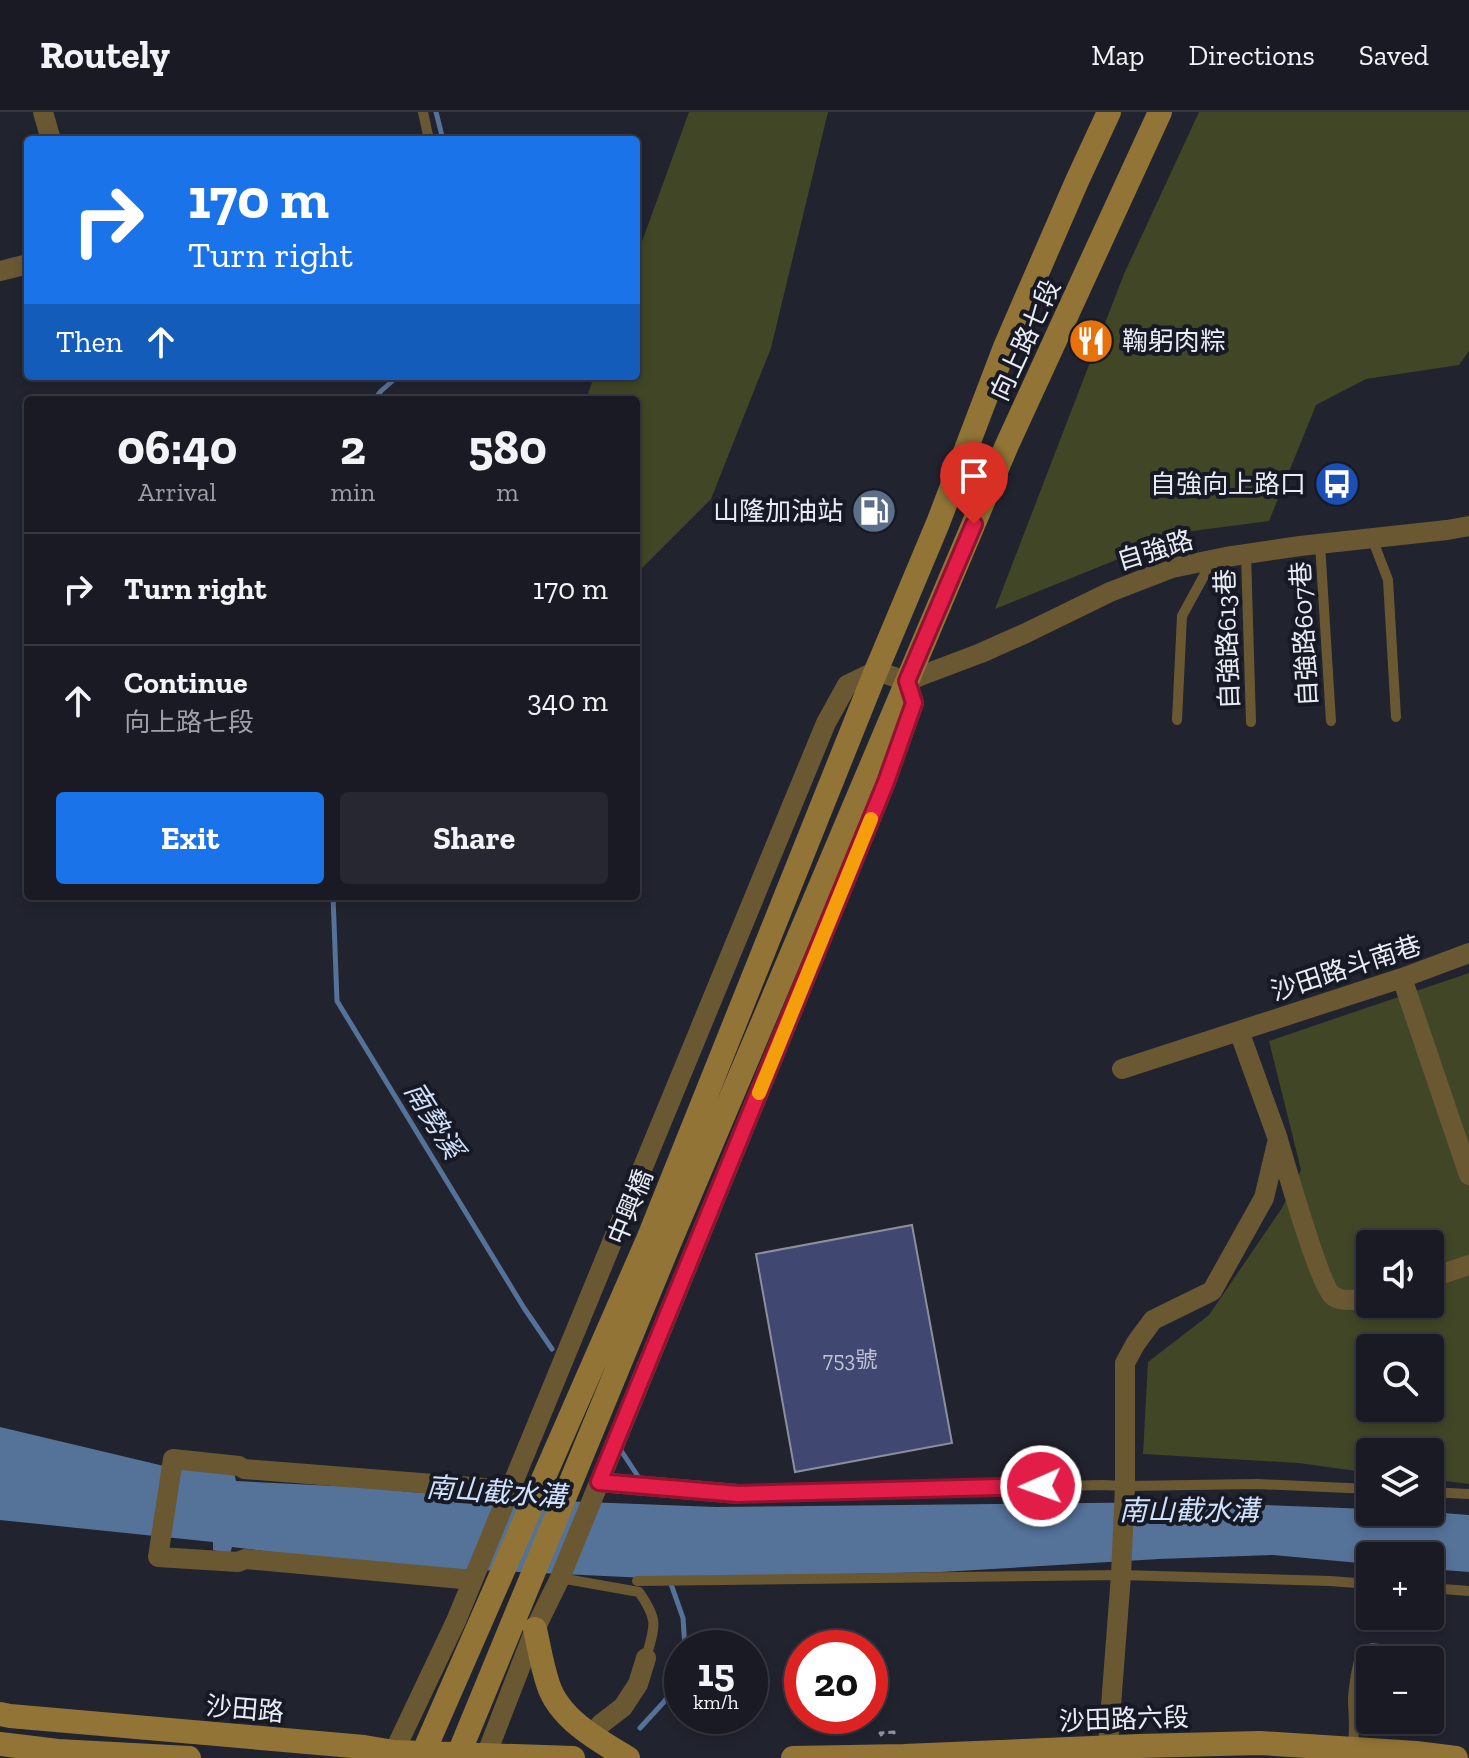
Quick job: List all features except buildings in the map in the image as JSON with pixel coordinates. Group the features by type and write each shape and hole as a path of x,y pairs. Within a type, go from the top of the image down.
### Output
{"main road":[{"name":"向上路七段","path":"876,671 938,523 1005,347 1109,112"},
{"name":"向上路七段","path":"907,681 1007,445 1160,112"},
{"name":"中興橋","path":"421,1758 649,1237 876,671"},
{"name":"中興橋","path":"457,1758 675,1229 907,681"},
{"path":"535,1629 548,1686 558,1704 591,1736 628,1758"},
{"name":"沙田路","path":"0,1714 364,1747 393,1755 485,1756"},
{"name":"沙田路六段","path":"793,1758 1107,1753 1260,1743 1456,1758"},
{"path":"0,1744 58,1755 189,1758"},
{"path":"485,1756 573,1758"}],"street":[{"path":"43,112 50,136"},
{"path":"0,271 24,265"},
{"name":"自強路","path":"907,681 981,653 1110,592 1172,568 1246,554 1469,526"},
{"path":"393,1755 473,1580 826,723 847,685 876,671 907,681 914,703 886,782 485,1756"},
{"name":"沙田路斗南巷","path":"1122,1069 1402,978 1469,953"},
{"path":"1402,978 1469,1175"},
{"path":"1239,1031 1278,1139 1319,1271 1329,1293 1349,1300 1356,1299"},
{"path":"1107,1753 1121,1575 1125,1363 1153,1320 1212,1291 1264,1198 1278,1139"},
{"path":"1444,1273 1469,1265"},
{"path":"473,1580 245,1559 238,1562 158,1557 173,1459 244,1469 510,1490"},
{"path":"600,1482 738,1494"},
{"path":"591,1736 623,1707 638,1684 646,1658"}],"lane":[{"path":"423,112 428,136"},
{"path":"1372,538 1388,580 1396,717"},
{"name":"自強路607巷","path":"1320,544 1331,721"},
{"name":"自強路613巷","path":"1246,554 1251,722"},
{"path":"1177,720 1182,616 1213,559"},
{"path":"738,1494 1102,1485 1243,1484 1356,1488"},
{"path":"1444,1493 1469,1494"},
{"path":"637,1581 1121,1575 1356,1583"},
{"path":"560,1578 639,1592 653,1612 653,1630 646,1658"},
{"path":"1444,1589 1469,1591"},
{"path":"1352,1749 1356,1674"}],"green space":[{"path":"689,112 828,112 771,348 711,499 640,570 640,396 587,396 593,380 640,380 640,247"},
{"path":"1199,112 1469,112 1469,351 1459,365 1366,379 1316,405 1269,521 1185,532 995,609 1124,274"},
{"path":"1469,973 1469,1484 1444,1481 1444,1438 1356,1438 1356,1471 1299,1463 1143,1454 1148,1362 1209,1315 1282,1208 1301,1170 1269,1041"}],"water":[{"name":"南山截水溝","path":"0,1427 164,1466 234,1472 236,1481 479,1498 716,1507 1188,1502 1356,1508 1356,1526 1444,1526 1444,1513 1469,1515 1469,1572 1444,1570 1444,1542 1356,1542 1356,1563 1273,1555 941,1572 647,1578 454,1569 335,1560 232,1547 230,1554 213,1550 213,1542 0,1520"}],"waterway":[{"name":"南勢溪","path":"436,112 442,136"},
{"name":"南勢溪","path":"377,396 393,380"},
{"name":"南勢溪","path":"333,900 337,1001 552,1349"},
{"name":"南勢溪","path":"622,1452 641,1481"},
{"name":"南勢溪","path":"671,1584 683,1618 684,1630"},
{"name":"南勢溪","path":"640,1728 664,1702"}],"slow traffic":[{"path":"759,1093 871,819"}],"place":[{"name":"鞠躬肉粽","path":"1091,341"},
{"name":"自強向上路口","path":"1337,484"},
{"name":"山隆加油站","path":"874,511"}],"route":[{"path":"974,524 907,681 914,703 886,782 599,1482 738,1494 1041,1486"}]}
